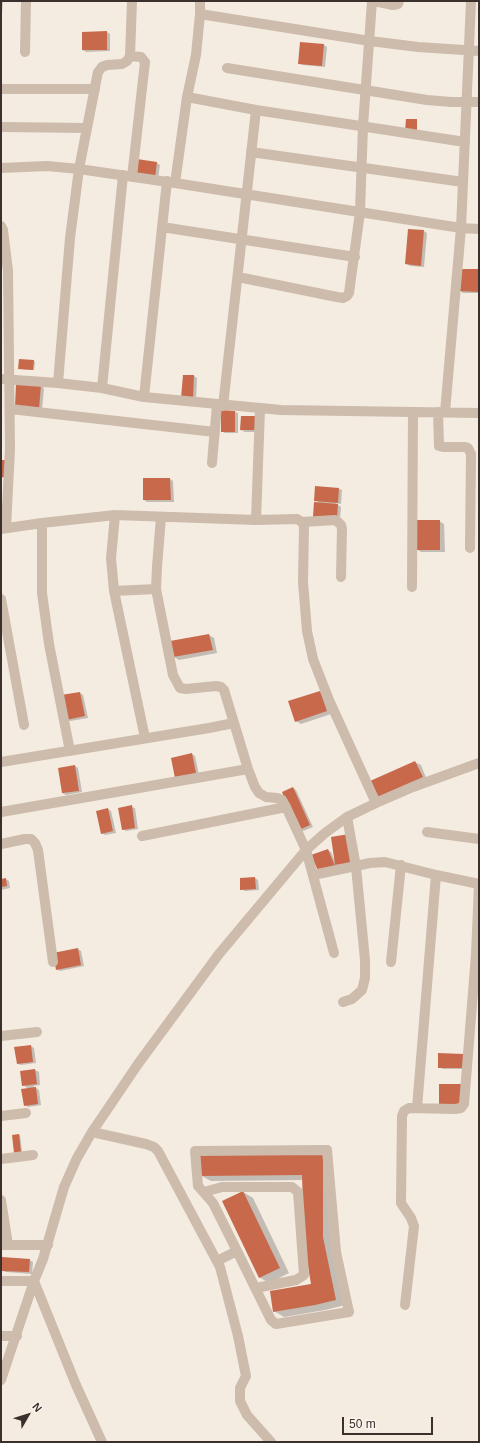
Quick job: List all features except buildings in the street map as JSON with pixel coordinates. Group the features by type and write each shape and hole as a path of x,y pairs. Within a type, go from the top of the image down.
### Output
{"street":[{"path":"25,52 26,1"},
{"path":"58,383 70,238 79,169 98,72 102,67 107,65 122,64 127,61 130,56 132,1"},
{"path":"144,397 162,227 196,55 200,1"},
{"path":"238,277 343,298 347,296 350,290 360,212 363,126 373,1 393,5 398,4 399,1"},
{"path":"470,548 470,454 468,448 465,447 439,446 461,228 466,102 474,51 474,7"},
{"path":"200,14 370,41 418,47 474,51"},
{"path":"102,388 127,176 145,62 141,57 130,56"},
{"path":"227,68 427,100 479,102"},
{"path":"1,89 95,89"},
{"path":"187,97 256,110 465,142"},
{"path":"212,463 215,432 238,277 256,110"},
{"path":"1,127 87,128"},
{"path":"251,152 463,182"},
{"path":"1,168 47,166 79,169 461,228 479,229"},
{"path":"1,226 3,230 8,272 5,379 10,409 5,449 3,529 42,523 115,516 256,520 297,519 302,522 335,520 341,525 342,529 340,577"},
{"path":"162,227 355,257"},
{"path":"5,379 102,388 144,397 260,409 479,413"},
{"path":"10,409 215,432"},
{"path":"256,520 260,409"},
{"path":"412,587 413,412"},
{"path":"115,516 111,558 114,591 145,738"},
{"path":"161,517 156,589 173,676 180,688 186,690 216,686 221,688 226,694 248,769 255,787 259,793 266,797 278,798 282,800 306,850 334,953"},
{"path":"302,522 304,527 303,582 307,631 312,659 376,803"},
{"path":"42,523 42,593 49,644 70,751"},
{"path":"114,591 156,589"},
{"path":"1,599 24,725"},
{"path":"1,762 234,723"},
{"path":"1,1380 17,1336 34,1281 48,1245 64,1187 77,1158 92,1132 138,1064 218,954 306,850 325,833 347,818 376,803 413,787 479,764"},
{"path":"1,812 248,769"},
{"path":"142,836 286,807"},
{"path":"343,1002 352,999 362,990 365,978 365,960 356,867 347,818"},
{"path":"427,832 479,839"},
{"path":"1,844 25,839 31,839 35,843 38,850 52,962"},
{"path":"313,875 385,862 479,884 476,955 464,1104 460,1108 455,1109 410,1108 404,1111 402,1116 401,1203 411,1218 414,1226 405,1305"},
{"path":"391,962 400,865"},
{"path":"417,1108 436,875"},
{"path":"1,1036 37,1032"},
{"path":"1,1116 26,1113"},
{"path":"92,1132 146,1144 154,1147 158,1151 220,1267 238,1336 246,1376 240,1388 240,1401 247,1415 271,1442"},
{"path":"327,1150 336,1252 349,1312 276,1324 271,1320 238,1251 213,1203 198,1186 195,1151 327,1150"},
{"path":"1,1159 33,1155"},
{"path":"204,1192 222,1188 292,1187 298,1192 304,1275 296,1280 256,1288"},
{"path":"1,1200 5,1245 48,1245"},
{"path":"217,1261 238,1251"},
{"path":"1,1281 34,1281"},
{"path":"34,1281 76,1385 102,1442"},
{"path":"1,1336 17,1336"}]}
